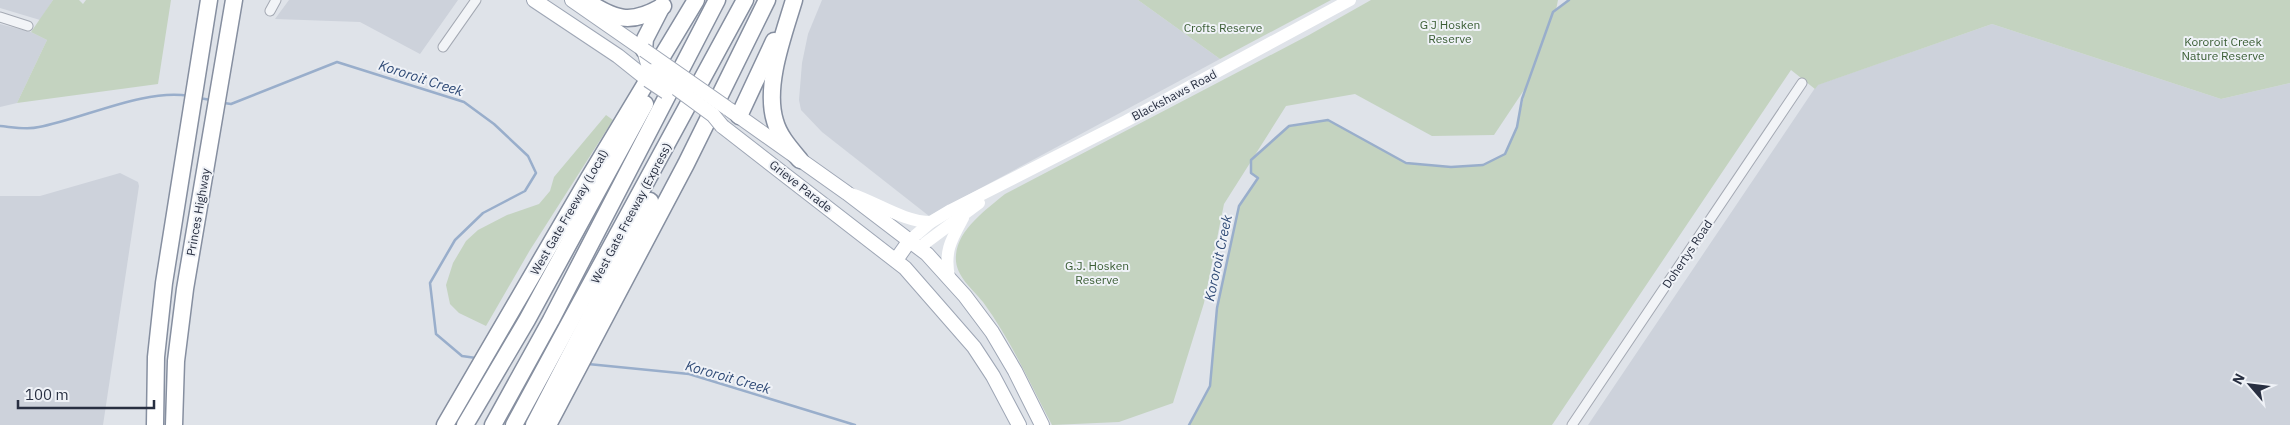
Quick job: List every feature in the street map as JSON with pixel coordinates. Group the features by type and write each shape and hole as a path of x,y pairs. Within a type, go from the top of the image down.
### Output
{"highway":[{"name":"Princes Highway","path":"155,422 156,357 163,292 185,141 209,0"},
{"name":"Princes Highway","path":"174,425 176,355 184,289 234,0"},
{"path":"584,0 613,16 630,19 648,15 664,3"},
{"name":"West Gate Freeway (Local)","path":"445,425 462,399 590,176 685,22 696,0"},
{"name":"West Gate Freeway (Express)","path":"493,425 551,320 717,0"},
{"name":"West Gate Freeway (Express)","path":"514,425 530,396 586,323 708,71 745,0"},
{"path":"548,425 550,409 586,323 686,164 767,0"},
{"path":"733,112 793,0"},
{"path":"793,0 779,49 772,90 772,108 775,121 783,138 800,160"},
{"path":"644,50 645,39 664,3"},
{"path":"465,425 527,320 634,126 685,22"},
{"path":"155,422 166,420 174,408"},
{"path":"534,425 550,409"}],"main road":[{"name":"Grieve Parade","path":"534,0 650,76 708,122 722,126 896,260 935,300 974,348 994,376 1017,421"},
{"name":"Grieve Parade","path":"572,0 848,193 915,243 949,276 992,332 1015,371 1040,422"},
{"name":"Blackshaws Road","path":"915,243 931,222 1350,0"},
{"path":"644,50 650,76"},
{"path":"722,126 729,125 733,112"},
{"name":"Blackshaws Road","path":"915,243 966,213 996,188"},
{"path":"848,193 906,217 921,222 931,222"},
{"path":"949,276 946,262 948,249 966,213"},
{"path":"896,260 915,243"}],"street":[{"path":"270,11 276,0"},
{"path":"443,47 476,0"},
{"path":"0,18 28,26"},
{"name":"Dohertys Road","path":"1572,425 1802,83"}],"shaded area":[{"path":"0,0 53,0 40,20 0,8"},
{"path":"289,0 458,0 420,54 360,22 275,19"},
{"path":"822,0 1138,0 1220,59 929,216 822,132 801,110 799,100 802,63 808,34"},
{"path":"0,24 31,32 47,40 17,103 0,107"},
{"path":"1992,24 2221,99 2290,83 2290,425 1588,425 1817,85"},
{"path":"120,173 138,182 139,186 103,425 0,425 0,196 40,196"}],"green space":[{"path":"53,0 79,0 83,4 86,0 171,0 158,84 17,103 47,40 31,32"},
{"name":"Crofts Reserve","path":"1138,0 1331,0 1220,59"},
{"path":"1371,0 1558,0 1556,10 1569,0 2290,0 2290,83 2221,99 1992,24 1818,85 1815,89 1791,70 1552,425 1189,425 1210,386 1217,308 1239,206 1258,178 1251,173 1250,163 1224,204 1204,303 1173,403 1119,422 1052,425 1002,331 983,302 960,275 956,255 962,237 974,220 1005,194 1309,35","holes":["1526,87 1517,127 1505,154 1483,165 1451,167 1406,163 1328,120 1289,127 1255,155 1286,106 1355,94 1432,136 1494,135"]},
{"path":"606,115 613,120 530,250 486,326 459,313 450,304 446,285 453,263 466,241 478,230 507,215 539,204 550,191 554,177"}],"waterway":[{"name":"Kororoit Creek","path":"1189,425 1210,386 1217,308 1239,206 1258,178 1251,173 1251,160 1289,126 1328,120 1406,163 1451,167 1483,165 1505,154 1517,127 1522,99 1553,12 1569,0"},
{"name":"Kororoit Creek","path":"224,103 231,104 337,62 464,102 494,124 528,156 536,173 525,191 483,213 455,240 430,283 436,334 462,356 476,358"},
{"name":"Kororoit Creek","path":"0,126 34,128 153,96 189,96"},
{"name":"Kororoit Creek","path":"199,98 211,100"},
{"name":"Kororoit Creek","path":"588,364 689,374 855,425"}],"park label":[{"name":"G J Hosken Reserve","path":"1450,31"},
{"name":"Kororoit Creek Nature Reserve","path":"2223,48"},
{"name":"G.J. Hosken Reserve","path":"1097,272"}]}
